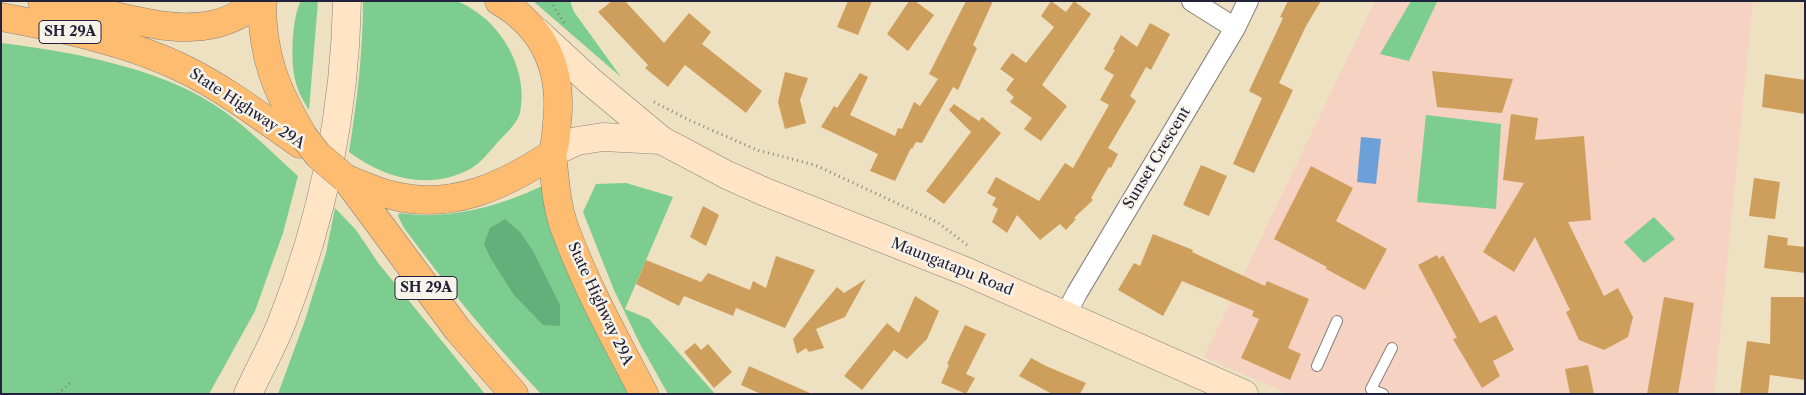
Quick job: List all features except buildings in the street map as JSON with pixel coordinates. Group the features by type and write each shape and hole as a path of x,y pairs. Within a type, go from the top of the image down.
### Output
{"highway":[{"name":"SH 29A","path":"42,1 145,23 192,28 217,24 243,13 262,1 264,41 268,61 282,98 307,145 345,178 458,330 514,394"},
{"name":"State Highway 29A","path":"499,1 519,15 534,30 551,60 558,87 558,111 553,153 556,189 564,227 599,306 644,394"},
{"name":"State Highway 29A","path":"1,17 115,42 187,70 307,145"},
{"name":"SH 29A","path":"345,178 375,191 396,197 434,200 453,198 472,195 510,179 553,153"}],"street":[{"path":"248,394 282,323 319,213 336,130 346,46 347,1"},
{"path":"1192,1 1235,28"},
{"name":"Sunset Crescent","path":"1066,314 1235,28 1248,1"},
{"name":"Maungatapu Road","path":"534,30 590,81 661,140 765,192 966,271 1244,394"},
{"name":"Maungatapu Road","path":"553,153 577,141 603,137 661,140"}],"lane":[{"path":"1316,366 1338,321"},
{"path":"1383,394 1371,389 1392,348"}],"path":[{"path":"550,1 566,27"},
{"path":"647,98 689,120 757,150 816,165 937,222 973,248"},
{"path":"58,394 72,380"}],"shaded area":[{"path":"1375,1 1753,1 1714,394 1289,394 1204,357"}],"green space":[{"path":"301,1 318,1 309,110 298,89 293,66 294,26"},
{"path":"363,1 455,1 465,4 497,30 505,42 518,70 522,99 520,113 510,129 474,167 454,176 423,180 392,175 377,169 349,152 359,77"},
{"path":"533,1 570,1 574,12 621,77"},
{"path":"1411,1 1437,2 1409,61 1380,54"},
{"path":"1,43 82,56 111,63 165,80 190,91 236,120 298,176 283,233 255,311 209,394 1,394"},
{"path":"1426,115 1501,124 1496,209 1417,202"},
{"path":"626,183 673,197 625,309 649,319 715,394 668,394 640,344 614,290 583,212 596,184"},
{"path":"543,187 632,394 541,394 453,292 404,228 398,216 399,213 430,215 475,209 514,198"},
{"path":"335,208 356,230 379,264 485,394 278,394 305,320 326,253"},
{"path":"1654,217 1675,239 1644,263 1624,242"},
{"path":"505,219 520,232 533,251 560,305 560,326 543,325 514,295 491,259 484,244 490,228"}],"water":[{"path":"1361,137 1381,139 1376,184 1357,182"}]}
